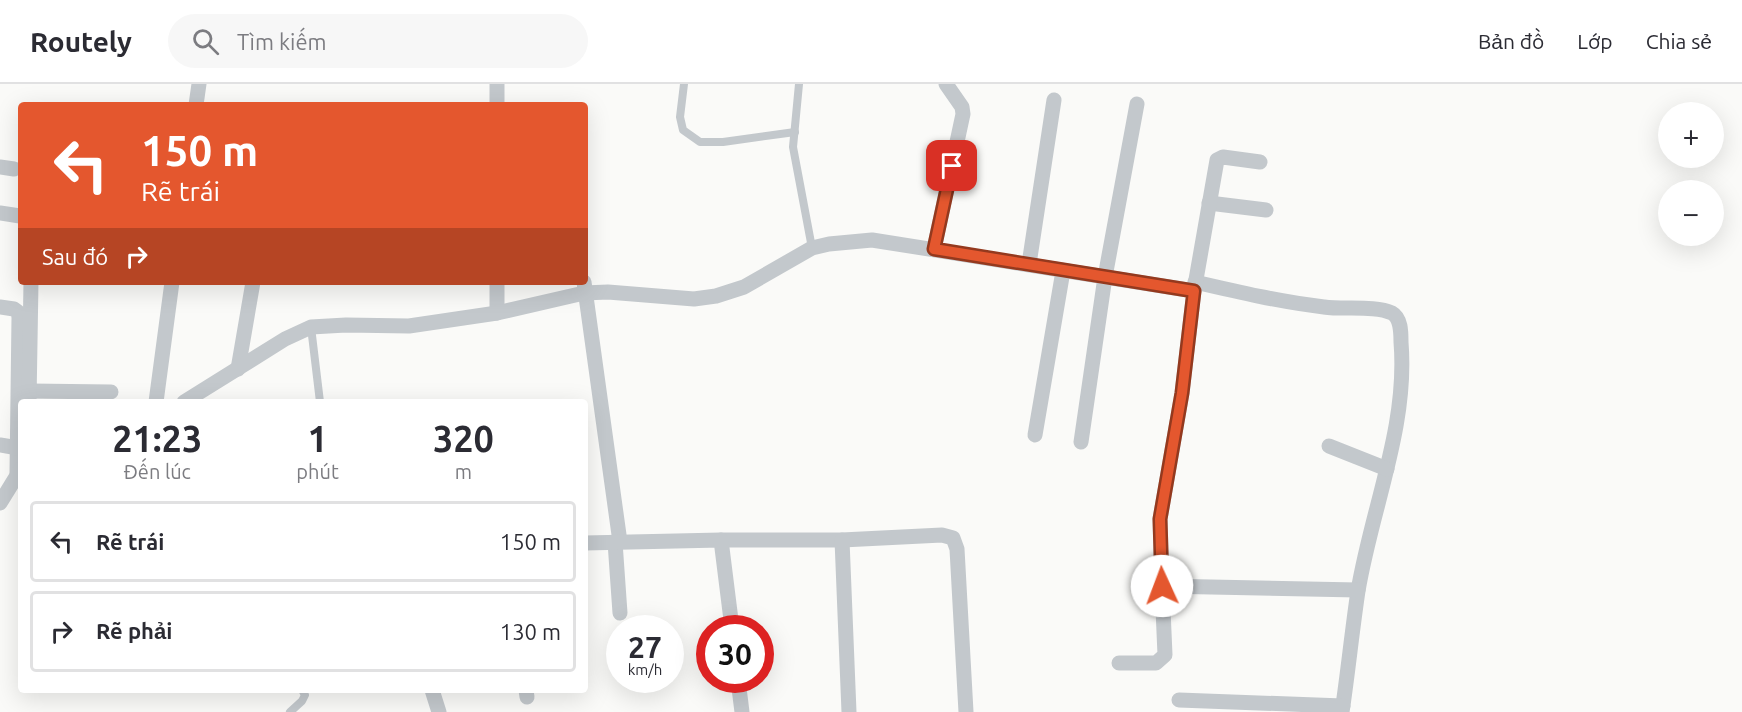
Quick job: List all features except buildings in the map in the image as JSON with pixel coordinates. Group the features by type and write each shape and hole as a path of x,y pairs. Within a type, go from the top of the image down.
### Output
{"street":[{"path":"196,102 199,84"},
{"path":"497,84 497,102"},
{"path":"934,249 963,114 962,107 946,84"},
{"path":"1029,264 1054,100"},
{"path":"1081,442 1105,277 1137,104"},
{"path":"1119,663 1156,663 1165,655 1160,519 1182,393 1194,287 1209,203 1219,158 1260,162"},
{"path":"1209,203 1266,210"},
{"path":"0,213 18,216"},
{"path":"189,399 285,339 311,327 346,325 409,327 497,313 584,287 608,292 694,299 716,296 752,283 812,248 872,240 1105,277 1194,287 1326,308 1391,313 1397,317 1400,327 1404,370 1400,410 1358,590 1342,709 1179,700"},
{"path":"1035,435 1063,271"},
{"path":"31,285 29,397 111,392"},
{"path":"156,399 172,285"},
{"path":"238,369 252,285"},
{"path":"497,285 497,313"},
{"path":"584,287 617,542 620,613"},
{"path":"0,307 14,309 20,317 19,399"},
{"path":"0,446 18,448"},
{"path":"1329,446 1387,469"},
{"path":"0,503 18,473"},
{"path":"588,543 842,540 942,535 953,538 957,549 966,712"},
{"path":"721,540 730,615"},
{"path":"842,540 849,712"},
{"path":"1162,586 1358,590"},
{"path":"433,693 439,712"},
{"path":"740,693 742,712"}],"lane":[{"path":"684,84 680,117 683,130 700,142 723,142 795,132"},
{"path":"799,84 793,147 812,248"},
{"path":"311,327 320,399"},
{"path":"290,712 302,701 303,693"}],"route":[{"path":"952,166 934,249 1194,291 1182,393 1160,519 1162,586"}]}
